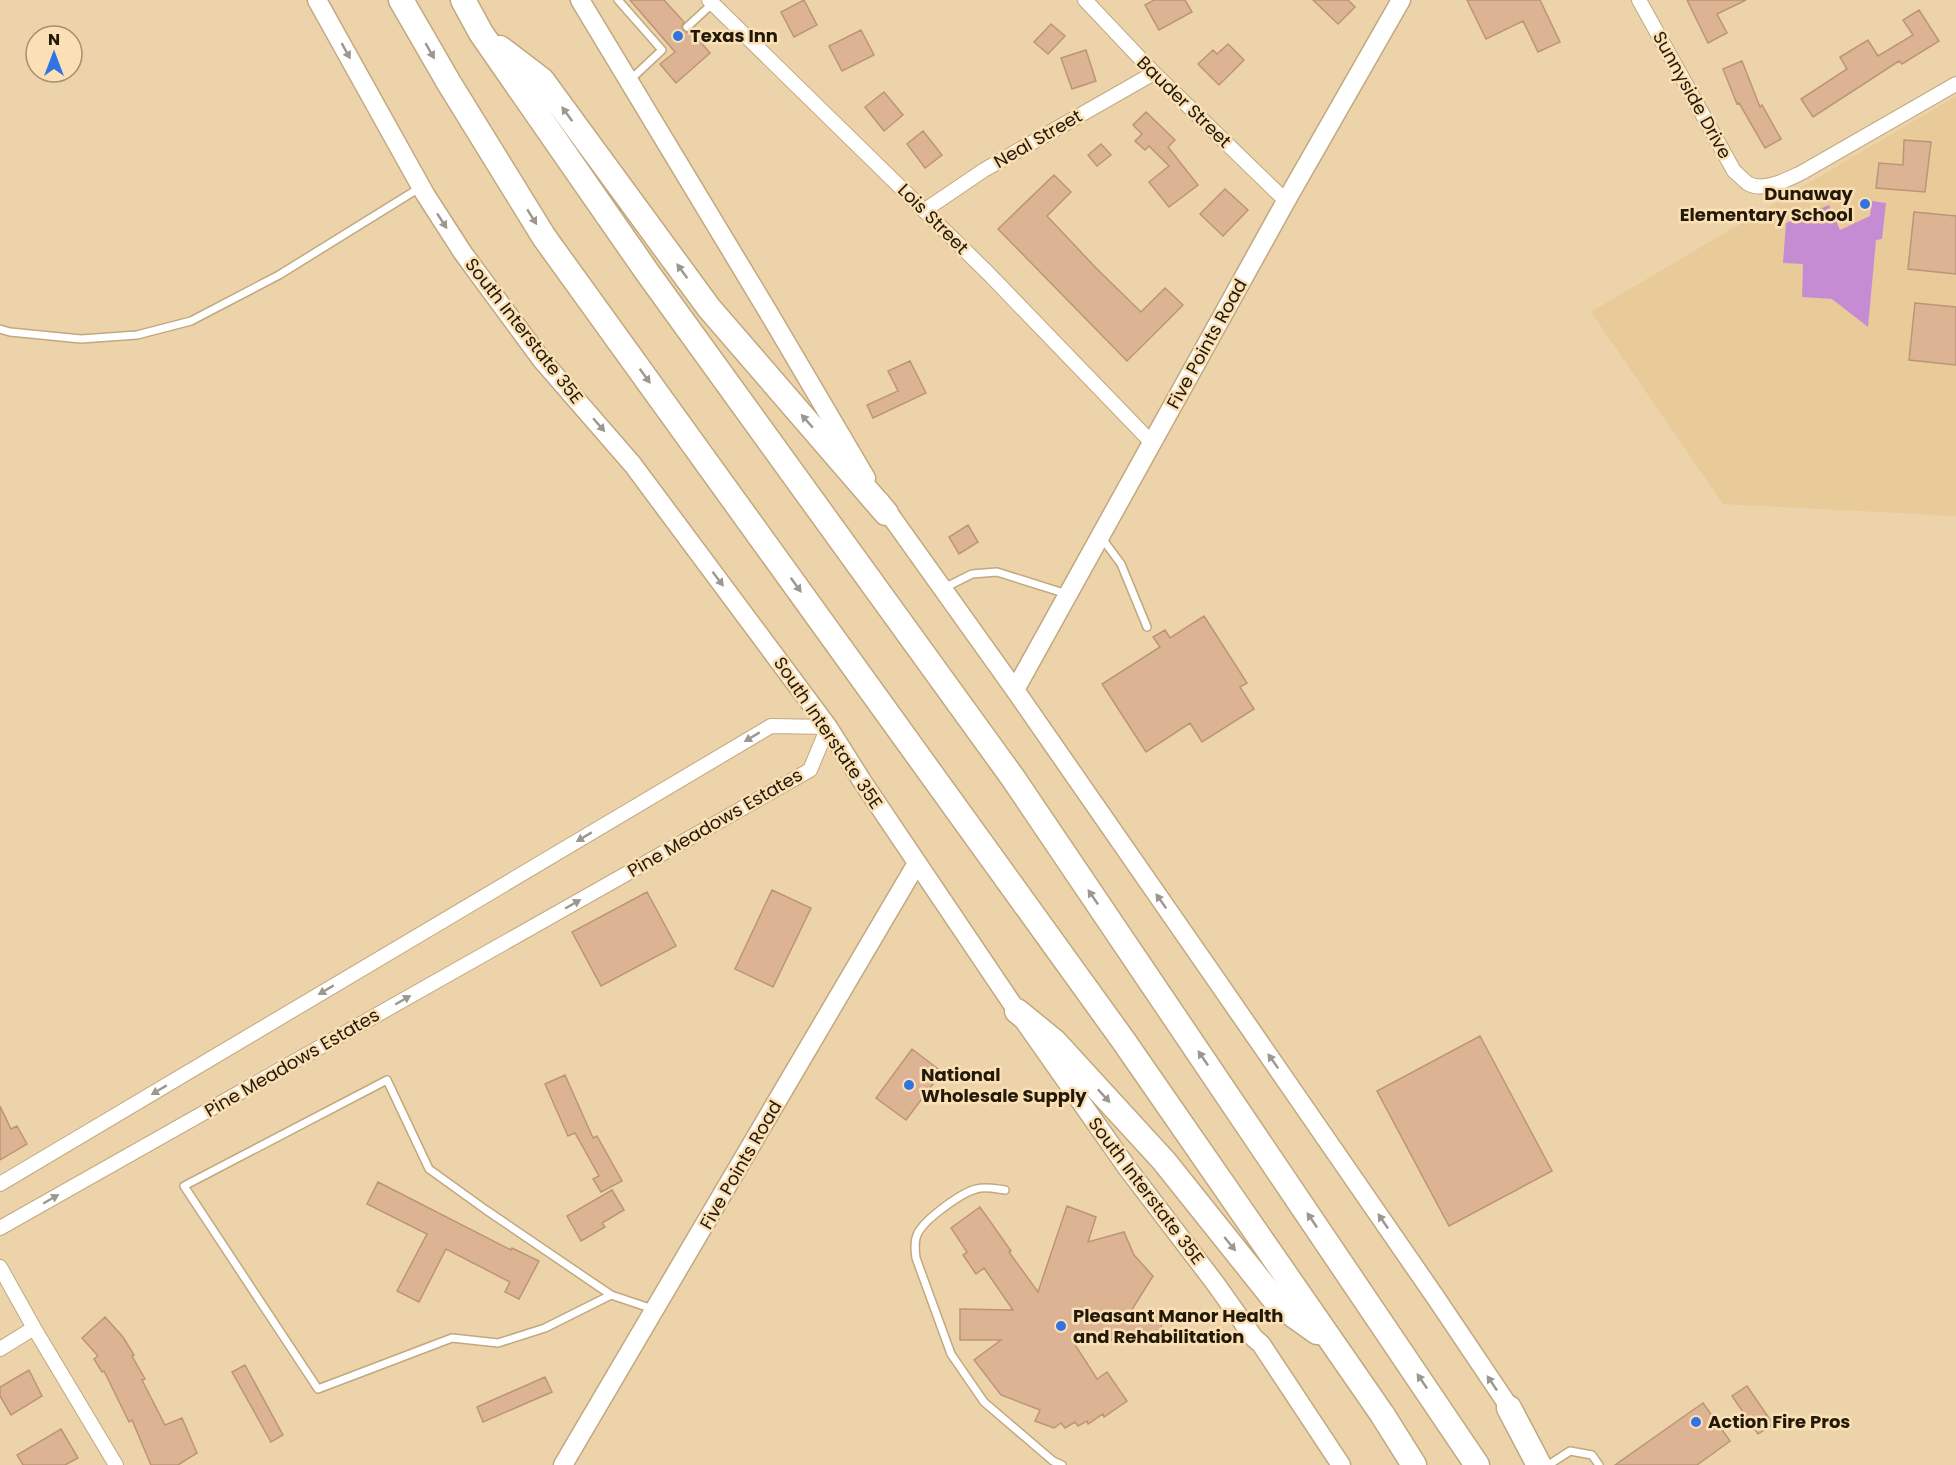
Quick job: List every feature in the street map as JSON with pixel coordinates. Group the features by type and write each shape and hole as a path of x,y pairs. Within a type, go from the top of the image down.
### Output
{"highway":[{"path":"401,0 544,237 1109,1020 1382,1414 1414,1465"},
{"path":"463,0 481,33 647,272 1013,778 1477,1465"},
{"path":"481,33 542,80 709,308 886,513"},
{"path":"1017,1011 1055,1042 1164,1161 1279,1305 1331,1342"},
{"path":"1509,1408 1539,1465"}],"main road":[{"name":"South Interstate 35E","path":"318,0 421,187 464,253 541,359 633,465 828,727 862,782 1017,1011 1128,1169 1209,1274 1254,1338 1261,1344 1341,1465"},
{"name":"Five Points Road","path":"1015,690 1286,201 1401,0"},
{"path":"585,2 629,81 886,513 1015,690 1550,1465"},
{"name":"Five Points Road","path":"563,1465 917,863"}],"street":[{"name":"Bauder Street","path":"1085,0 1154,73 1286,201"},
{"name":"Sunnyside Drive","path":"1639,0 1734,171 1750,185 1780,183 1801,173 1956,84"},
{"name":"Lois Street","path":"711,2 925,210 1152,443"},
{"name":"Neal Street","path":"925,210 984,170 1154,73"},
{"path":"0,1184 771,726 828,727"},
{"name":"Pine Meadows Estates","path":"0,1228 810,770 828,727"},
{"path":"0,1267 34,1329 116,1465"},
{"path":"0,1348 34,1329"}],"lane":[{"path":"618,0 662,50"},
{"path":"687,27 711,2"},
{"path":"629,81 669,44"},
{"path":"0,329 81,339 136,335 191,321 279,275 421,187"},
{"path":"1101,537 1121,564 1147,627"},
{"path":"942,589 972,574 997,572 1069,594"},
{"path":"611,1295 545,1328 517,1337 498,1343 452,1338 318,1389 184,1186 387,1080 429,1169 611,1295 656,1310"},
{"path":"1005,1190 979,1188 970,1191 931,1218 921,1227 916,1237 914,1248 916,1258 951,1354 984,1402 1053,1461 1062,1465"},
{"path":"1550,1465 1570,1451 1592,1455 1599,1465"}],"shaded area":[{"name":"Dunaway Elementary School","path":"1956,96 1956,516 1723,504 1591,312"},
{"path":"1872,201 1886,203 1882,239 1876,240 1868,327 1832,299 1802,297 1803,264 1783,263 1786,223 1829,205 1840,230 1870,216"}],"building":[{"name":"Texas Inn","path":"630,0 664,0 684,22 683,30 691,31 710,53 676,83 660,64 675,52"},
{"path":"804,0 817,25 794,37 781,12"},
{"path":"1154,0 1185,0 1192,12 1159,30 1145,5"},
{"path":"1313,0 1348,0 1355,7 1338,24"},
{"path":"1467,0 1540,0 1560,42 1538,52 1523,21 1486,39"},
{"path":"1687,0 1746,0 1717,14 1727,33 1708,43"},
{"path":"1919,10 1939,41 1902,64 1899,61 1813,117 1801,99 1847,69 1840,57 1868,40 1878,56 1913,35 1903,20"},
{"path":"1051,24 1065,36 1048,54 1034,42"},
{"path":"861,30 874,55 842,71 829,46"},
{"path":"1228,44 1244,60 1219,85 1198,64 1213,50 1217,54"},
{"path":"1086,50 1096,81 1072,89 1061,58"},
{"path":"1742,61 1760,107 1762,105 1781,139 1765,148 1739,103 1737,104 1723,69"},
{"path":"884,92 903,115 884,131 865,107"},
{"path":"1146,112 1175,140 1168,147 1198,185 1169,207 1149,182 1169,166 1149,146 1145,150 1135,141 1142,134 1133,125"},
{"path":"923,131 942,155 925,168 907,144"},
{"path":"1904,140 1931,142 1925,192 1876,188 1879,163 1903,165"},
{"path":"1101,144 1111,155 1097,166 1088,155"},
{"path":"1054,175 1071,192 1047,216 1096,268 1141,312 1165,288 1183,305 1127,361 998,229"},
{"path":"1225,189 1248,210 1223,236 1200,214"},
{"path":"1914,212 1956,216 1956,274 1908,269"},
{"path":"1915,303 1956,307 1956,365 1909,360"},
{"path":"910,361 926,393 873,418 867,405 898,391 888,371"},
{"path":"968,525 978,542 959,554 949,537"},
{"path":"1204,616 1247,683 1240,687 1254,709 1202,742 1190,723 1146,752 1102,684 1160,647 1153,637 1165,630 1170,638"},
{"path":"772,890 811,908 773,987 735,969"},
{"path":"647,892 676,946 601,986 572,932"},
{"path":"1480,1036 1552,1171 1449,1226 1377,1091"},
{"name":"National Wholesale Supply","path":"912,1049 942,1072 906,1120 876,1098"},
{"path":"565,1075 593,1138 597,1136 622,1181 601,1192 593,1179 599,1176 575,1133 568,1136 545,1084"},
{"path":"0,1106 11,1129 17,1126 27,1144 0,1160"},
{"path":"378,1182 511,1250 512,1248 539,1261 519,1299 505,1292 510,1282 446,1249 419,1302 397,1291 427,1234 367,1204"},
{"path":"612,1190 624,1210 602,1223 605,1227 581,1241 567,1216"},
{"name":"Pleasant Manor Health and Rehabilitation","path":"1067,1206 1096,1217 1088,1242 1124,1232 1134,1255 1153,1276 1131,1311 1162,1311 1161,1340 1072,1340 1097,1379 1107,1372 1127,1401 1104,1417 1103,1414 1088,1424 1087,1421 1078,1426 1075,1422 1065,1428 1061,1423 1054,1428 1035,1421 1040,1410 1001,1395 974,1360 1001,1340 960,1340 960,1309 1013,1310 984,1268 976,1274 963,1255 967,1252 951,1228 980,1207 1038,1292"},
{"path":"105,1317 123,1337 134,1355 132,1356 145,1379 142,1380 165,1425 182,1418 197,1453 178,1465 151,1465 132,1420 129,1422 104,1371 102,1372 94,1359 98,1356 82,1338"},
{"path":"245,1365 283,1435 271,1442 232,1372"},
{"path":"29,1370 42,1396 11,1415 0,1396 0,1387"},
{"path":"545,1377 552,1392 483,1422 477,1407"},
{"path":"1747,1386 1773,1424 1758,1434 1732,1396"},
{"name":"Action Fire Pros","path":"1703,1403 1730,1441 1697,1465 1615,1465"},
{"path":"61,1429 78,1458 65,1465 23,1465 17,1455"}],"place":[{"name":"Texas Inn","path":"678,36"},
{"name":"Dunaway Elementary School","path":"1865,204"},
{"name":"National Wholesale Supply","path":"909,1085"},
{"name":"Pleasant Manor Health and Rehabilitation","path":"1061,1326"},
{"name":"Action Fire Pros","path":"1696,1422"}]}
